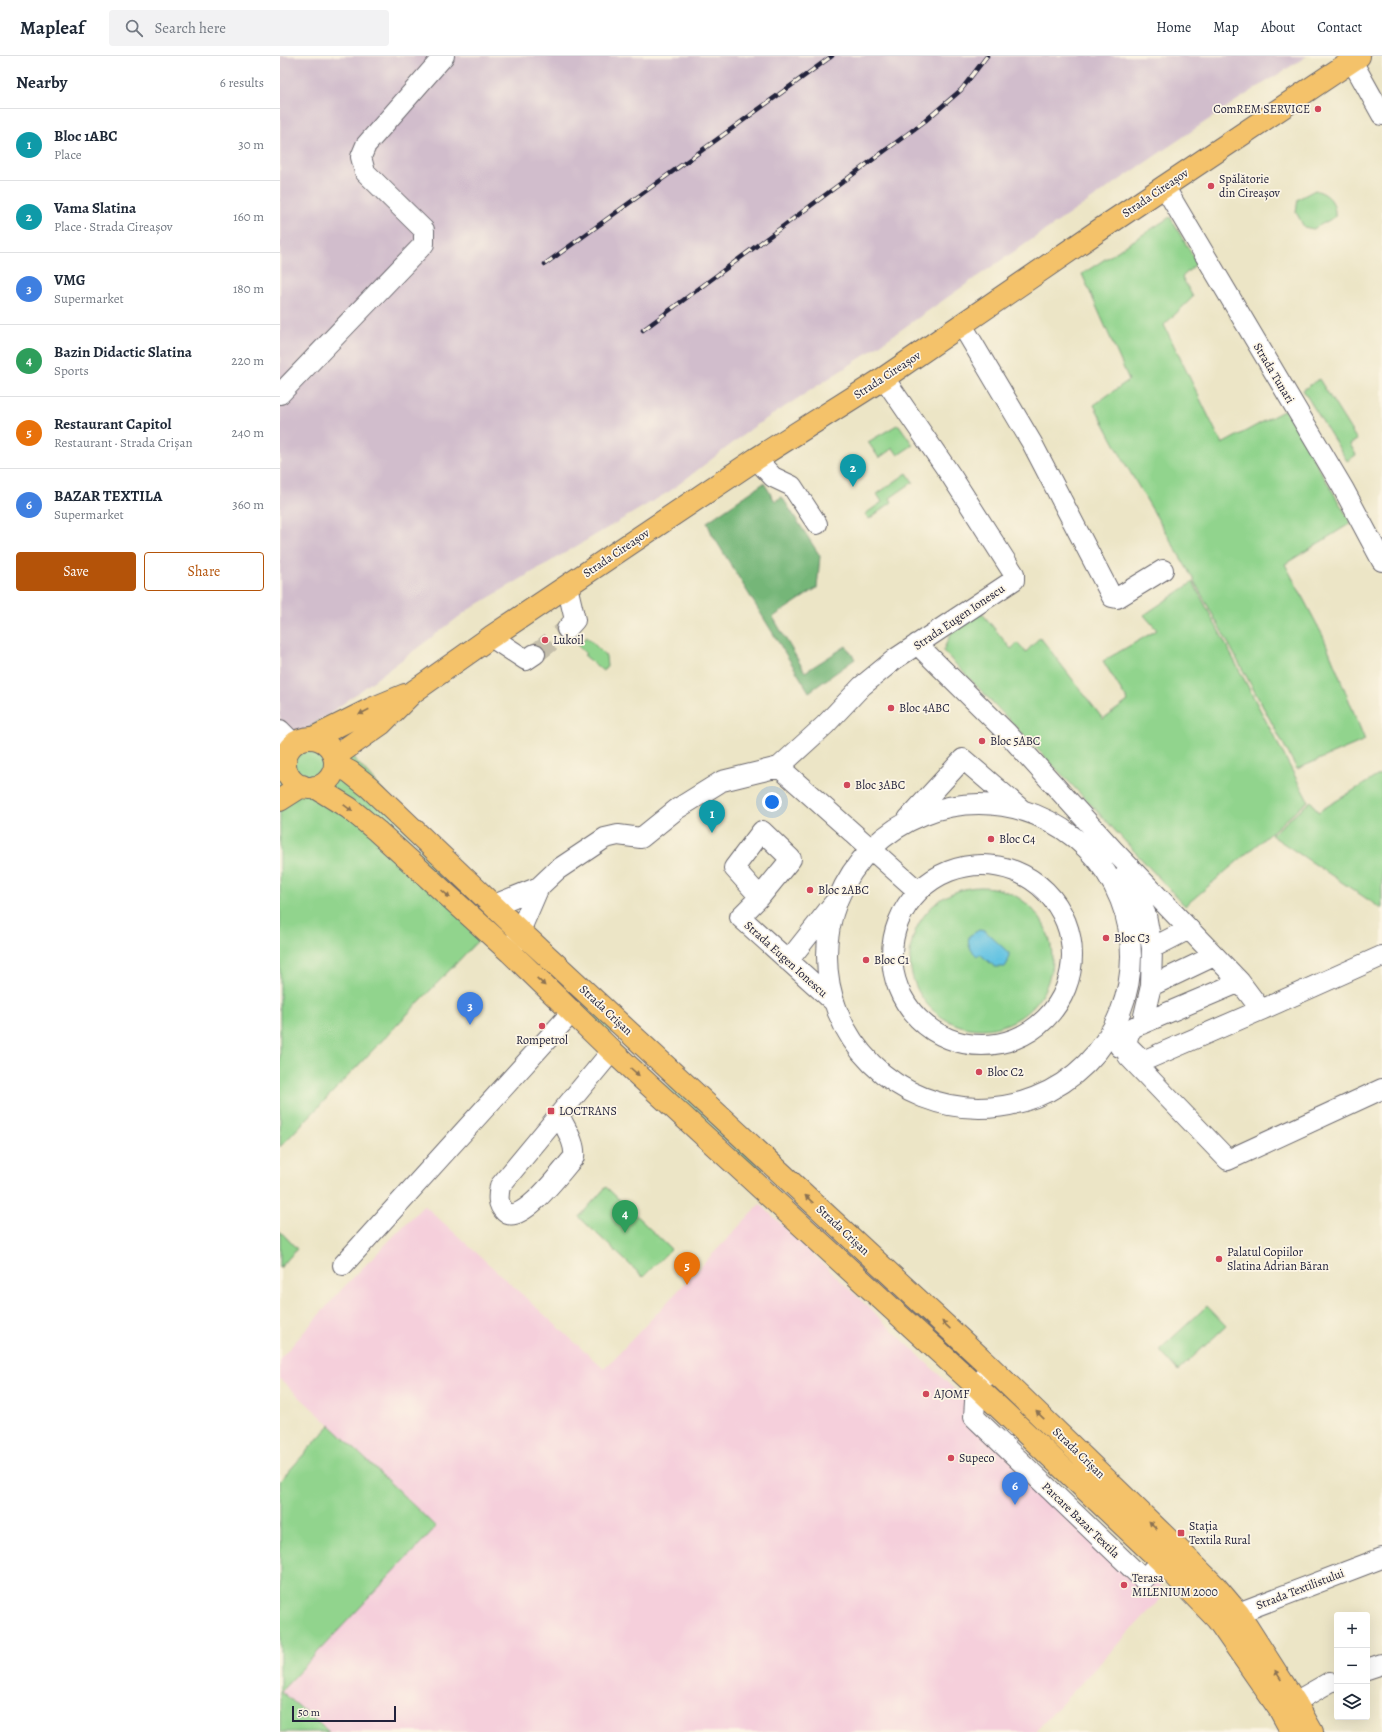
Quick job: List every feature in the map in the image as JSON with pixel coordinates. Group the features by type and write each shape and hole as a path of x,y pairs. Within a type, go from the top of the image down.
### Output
{"main road":[{"name":"Strada Cireașov","path":"335,760 381,724 413,692 491,637 756,459 884,378 1164,186 1356,58"},
{"name":"Strada Cireașov","path":"291,747 371,709 413,692"},
{"path":"280,800 309,787 323,784 329,779 334,772 335,760 326,744 291,747 286,768 289,776 295,782 309,787"},
{"name":"Strada Crișan","path":"335,760 365,784 521,932 992,1369 1169,1554 1217,1619 1280,1710 1292,1732"},
{"name":"Strada Crișan","path":"309,787 336,799 377,831 510,952 612,1051 976,1386 1169,1554 1216,1587 1238,1613 1296,1702 1312,1732"}],"street":[{"path":"280,394 424,244 424,230 365,172 361,156 366,145 444,56"},
{"path":"1356,58 1382,115"},
{"name":"Strada Tunari","path":"1164,186 1343,488 1382,562"},
{"path":"962,325 1032,443 1112,597 1117,598 1163,570"},
{"name":"Strada Eugen Ionescu","path":"494,905 539,886 557,870 605,838 618,835 641,838 676,809 722,781 779,767 825,725 862,686 895,659 1014,580 1014,574 952,477 884,378"},
{"path":"756,459 772,477 792,486 817,524"},
{"path":"566,586 575,620 567,628"},
{"path":"491,637 526,660 535,654"},
{"path":"917,644 1006,732 1114,851 1240,982 1261,1010"},
{"path":"906,822 963,759 1021,809"},
{"path":"779,767 918,891"},
{"name":"Strada Eugen Ionescu","path":"982,803 1021,809 1050,821 1076,839 1105,871 1124,910 1131,953 1118,1043 1086,1064 1058,1087 1026,1102 990,1109 955,1107 920,1098 885,1077 866,1059 846,1032 833,1001 826,950 837,898 851,872 870,848 906,822 942,807 982,803"},
{"path":"1114,851 1134,885 1146,915 1152,948 1151,986 1142,1024"},
{"path":"992,864 1018,871 1041,886 1058,906 1069,929 1073,955 1069,981 1058,1005 1040,1025 1017,1039 990,1045 964,1044 938,1034 917,1018 903,999 894,978 891,954 894,931 904,909 918,891 939,874 965,866 992,864"},
{"name":"Strada Eugen Ionescu","path":"510,952 521,932 539,886"},
{"name":"Strada Eugen Ionescu","path":"760,897 740,917 833,1001"},
{"path":"788,961 837,898"},
{"path":"1152,948 1188,929"},
{"path":"1151,986 1214,956"},
{"path":"1118,1043 1143,1061 1382,956"},
{"path":"1118,1043 1134,1027 1240,982"},
{"path":"343,1265 572,1012"},
{"path":"1118,1043 1228,1160 1382,1089"},
{"path":"559,1115 573,1143 575,1150 574,1157 531,1206 514,1215 507,1214 501,1208 498,1198 500,1186 612,1051"},
{"path":"976,1386 992,1369"},
{"name":"Strada Textilistului","path":"1217,1619 1238,1613 1382,1558"},
{"path":"1370,1668 1382,1664"},
{"path":"1296,1702 1330,1682"}],"shaded area":[{"path":"280,56 1307,56 1236,101 978,276 862,357 755,426 670,491 468,610 280,751"},
{"path":"760,1204 1167,1592 1035,1732 329,1732 281,1691 436,1527 280,1379 280,1359 342,1289 424,1205 604,1369"}],"green space":[{"path":"1315,190 1331,199 1335,217 1313,229 1304,227 1296,212 1298,199"},
{"path":"1170,217 1197,263 1182,277 1193,297 1164,325 1222,444 1285,410 1351,523 1285,564 1323,636 1365,740 1297,769 1192,577 1126,465 1094,405 1129,380 1082,274"},
{"path":"1319,379 1357,440 1350,444 1356,455 1347,461 1303,390"},
{"path":"899,425 913,445 898,455 893,448 879,458 868,442"},
{"path":"907,473 913,482 890,498 892,502 869,519 865,514 882,502 877,494"},
{"path":"764,483 775,501 782,497 820,556 817,588 773,617 805,672 846,646 855,659 809,692 712,534 707,522"},
{"path":"1193,582 1308,801 1185,906 1096,810 943,651 951,633 981,612 1011,649 1018,643 1026,652 1040,637 1103,719 1128,701 1103,661 1157,630 1144,615"},
{"path":"587,637 606,656 607,667 603,671 584,655 586,654 577,645"},
{"path":"320,720 501,924 494,932 490,928 280,1147 280,751"},
{"path":"1382,773 1382,909 1271,835 1311,801 1318,812"},
{"path":"981,887 1002,890 1026,903 1036,913 1049,937 1052,958 1049,979 1036,1003 1026,1013 1002,1026 981,1029 960,1026 936,1013 926,1003 913,979 910,958 913,937 926,913 936,903 960,890"},
{"path":"547,977 559,980 611,1027 610,1035"},
{"path":"639,1061 664,1084 679,1090 762,1169 763,1172 761,1174 638,1063"},
{"path":"606,1187 671,1249 643,1277 579,1217"},
{"path":"793,1203 822,1229 835,1234 948,1342 946,1344"},
{"path":"280,1231 297,1249 280,1268"},
{"path":"1207,1306 1226,1326 1178,1371 1159,1350"},
{"path":"330,1425 436,1527 281,1691 329,1732 280,1732 280,1481"}],"water":[{"path":"979,930 985,931 1009,953 1008,962 1005,967 995,967 980,954 977,956 971,949 968,942 969,936"}],"tunnel":[{"path":"535,654 567,629"}],"railway":[{"path":"545,264 832,56"},
{"path":"643,330 925,121 961,90 987,56"}],"place":[{"name":"ComREM SERVICE","path":"1318,109"},
{"name":"Spălătorie din Cireașov","path":"1211,186"},
{"name":"Vama Slatina","path":"853,487"},
{"name":"Lukoil","path":"545,640"},
{"name":"Bloc 4ABC","path":"891,708"},
{"name":"Bloc 5ABC","path":"982,741"},
{"name":"Bloc 3ABC","path":"847,785"},
{"name":"Bloc 1ABC","path":"712,833"},
{"name":"Bloc C4","path":"991,839"},
{"name":"Bloc 2ABC","path":"810,890"},
{"name":"Bloc C3","path":"1106,938"},
{"name":"Bloc C1","path":"866,960"},
{"name":"VMG","path":"470,1025"},
{"name":"Rompetrol","path":"542,1026"},
{"name":"Bloc C2","path":"979,1072"},
{"name":"LOCTRANS","path":"551,1111"},
{"name":"Bazin Didactic Slatina","path":"625,1233"},
{"name":"Palatul Copiilor Slatina Adrian Băran","path":"1219,1259"},
{"name":"Restaurant Capitol","path":"687,1285"},
{"name":"AJOMF","path":"926,1394"},
{"name":"Supeco","path":"951,1458"},
{"name":"BAZAR TEXTILA","path":"1015,1505"},
{"name":"Stația Textila Rural","path":"1181,1533"},
{"name":"Terasa MILENIUM 2000","path":"1124,1585"}]}
